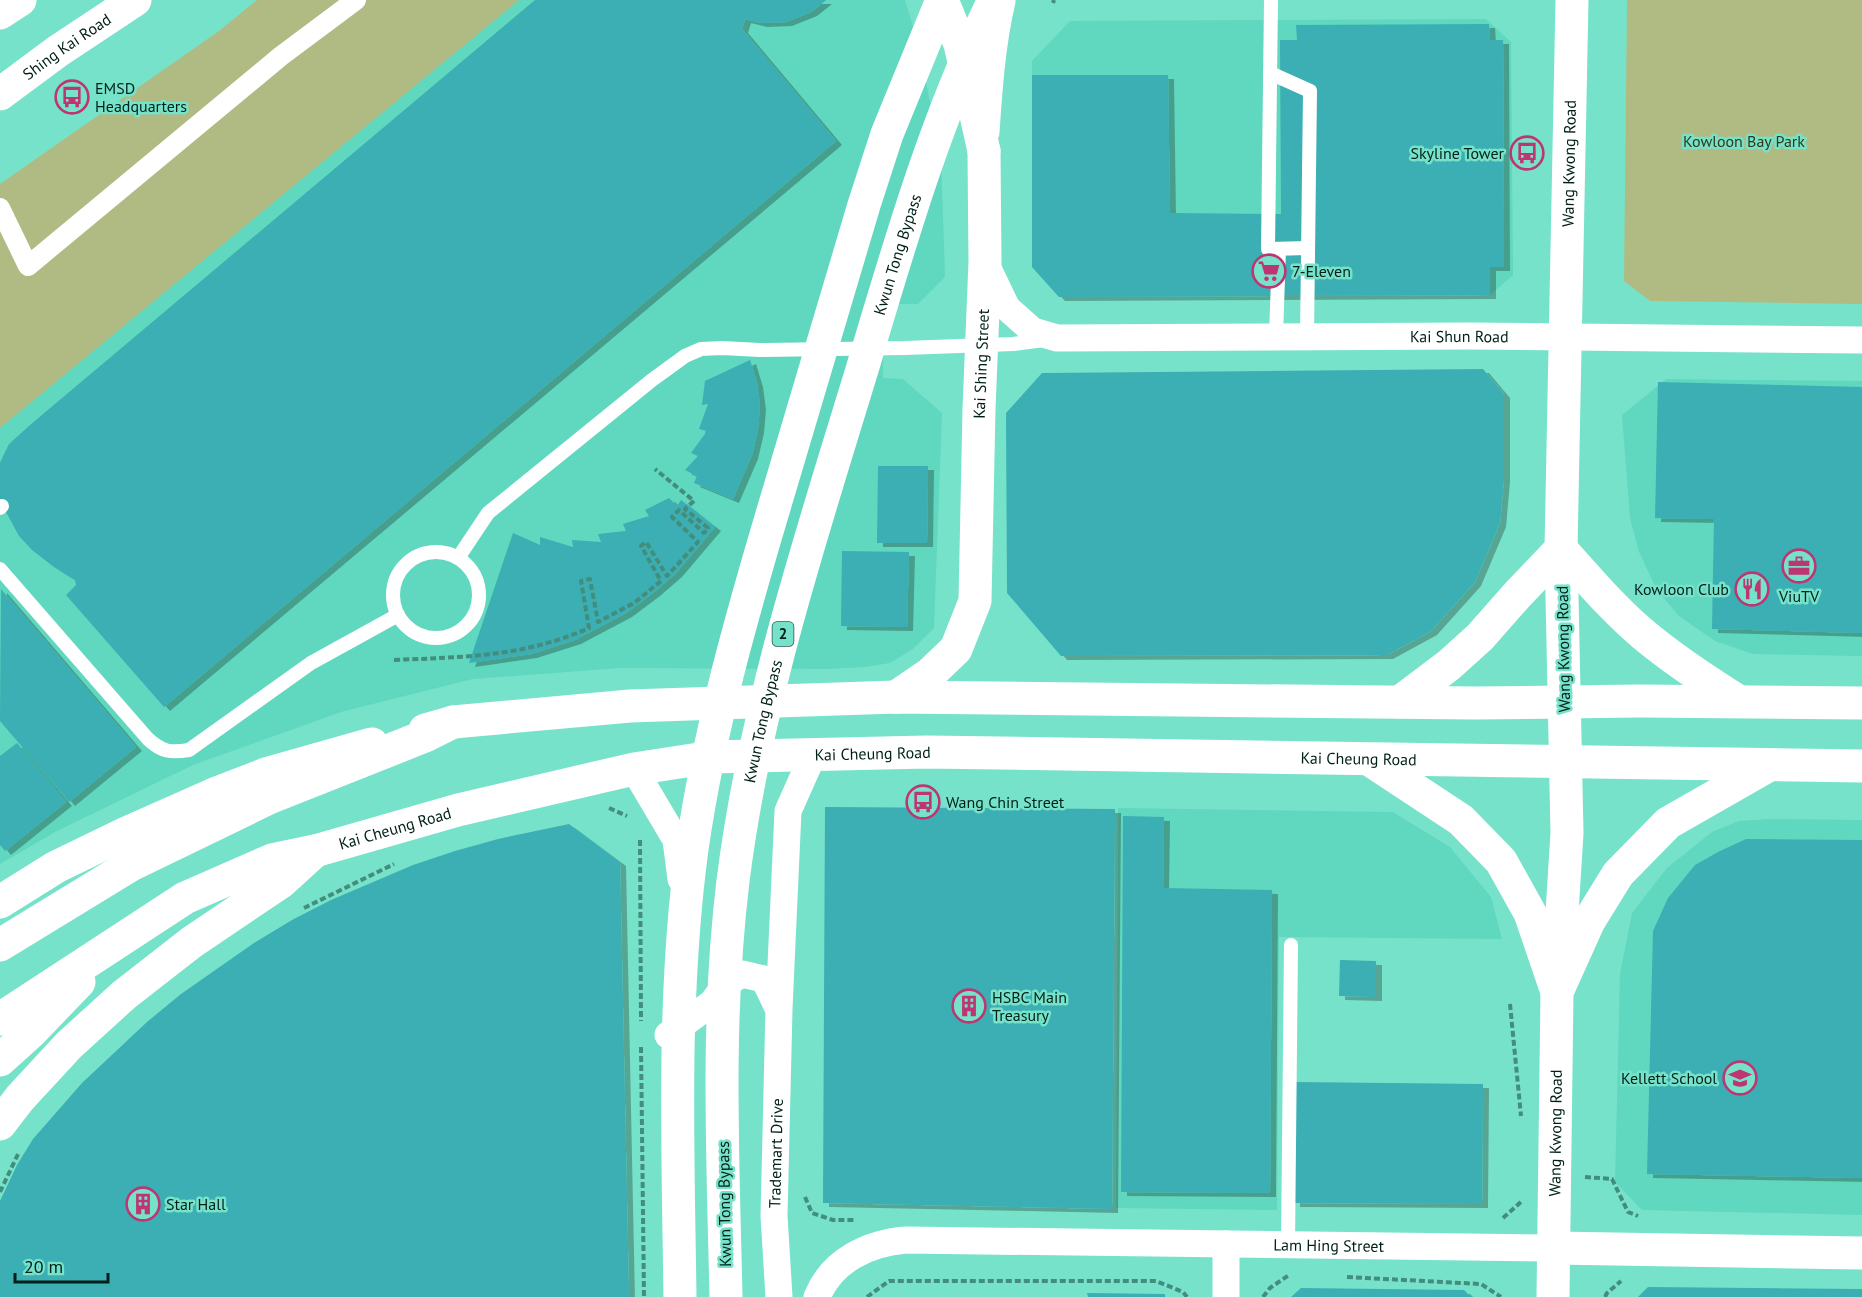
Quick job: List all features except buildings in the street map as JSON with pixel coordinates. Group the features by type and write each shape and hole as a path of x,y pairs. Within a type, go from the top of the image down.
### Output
{"main road":[{"path":"0,14 20,0"},
{"name":"Shing Kai Road","path":"0,94 58,51 135,0"},
{"path":"942,0 960,44 984,151"},
{"path":"680,1297 677,1106 682,939 706,770 736,638 864,205 887,134 942,0"},
{"name":"Kwun Tong Bypass","path":"726,1297 722,1092 724,1009 733,882 752,762 799,575 913,199 961,70 994,0"},
{"name":"Wang Kwong Road","path":"1553,1297 1557,992 1566,857 1564,763 1566,701 1561,549 1572,0"},
{"name":"Kai Shing Street","path":"896,697 931,673 956,649 975,601 985,262 984,151"},
{"path":"1400,702 1449,665 1480,637 1561,549 1642,633 1689,670 1738,702"},
{"path":"0,902 56,867 123,834 212,795 266,774 453,722 630,706 896,697 1400,702 1862,703"},
{"path":"0,945 131,865 269,798 425,736 453,722"},
{"name":"Kai Cheung Road","path":"0,1124 20,1098 69,1045 124,994 192,942 281,882 315,851 458,810 634,769 712,757 927,752 1862,766"},
{"path":"1370,760 1461,820 1502,861 1530,913 1557,992"},
{"path":"1557,992 1589,921 1618,874 1668,823 1767,766"},
{"path":"0,1019 185,898 272,860 315,851"},
{"path":"0,1060 31,1032 113,946"},
{"name":"Lam Hing Street","path":"1554,1248 1862,1253"}],"street":[{"path":"0,208 28,266 281,56 356,0"},
{"name":"Kai Shing Street","path":"984,151 990,78 1003,0"},
{"name":"Kai Shun Road","path":"985,262 1007,308 1033,331 1057,338 1564,336 1862,340"},
{"name":"Trademart Drive","path":"779,1297 774,1215 779,1009 788,811 813,755"},
{"path":"634,769 676,840 681,872 668,1035 671,1297"},
{"name":"Trademart Drive","path":"668,1035 712,1003 728,982 742,974 764,979 779,1009"},
{"name":"Lam Hing Street","path":"817,1297 828,1277 842,1264 871,1246 891,1241 1554,1248"},
{"path":"1226,1244 1226,1297"}],"lane":[{"path":"1271,0 1268,249 1308,248"},
{"path":"1270,73 1310,91 1307,337"},
{"path":"1276,336 1279,249"},
{"name":"Kai Shun Road","path":"458,558 488,513 652,380 685,356 701,349 760,350 981,345 1013,344 1057,338"},
{"path":"430,552 444,553 458,558 476,579 479,593 477,607 471,620 461,630 441,637 419,634 407,626 398,615 393,602 393,589 397,575 417,556 430,552"},
{"path":"0,569 148,739 159,749 177,752 189,750 311,663 398,615"},
{"path":"1288,1245 1291,945"}],"path":[{"path":"394,660 479,656 536,648 589,628 581,581 590,579 598,622 634,603 662,581 640,546 646,542 667,576 698,542 672,517 678,510 704,533 708,528 685,509 694,501 655,469"},
{"path":"604,806 629,816"},
{"path":"638,834 642,843 641,1027"},
{"path":"303,908 395,864"},
{"path":"1510,1004 1521,1117"},
{"path":"641,1039 644,1297"},
{"path":"0,1191 15,1157 22,1148"},
{"path":"1493,1222 1502,1219 1523,1200 1524,1191"},
{"path":"1263,1297 1270,1288 1287,1275 1299,1275"},
{"path":"1344,1277 1481,1284 1501,1297"},
{"path":"867,1297 889,1281 1156,1281 1183,1292 1187,1297"}],"shaded area":[{"path":"519,0 905,0 918,43 941,156 945,277 918,304 884,304 883,378 903,379 942,413 934,628 913,649 890,663 865,667 829,669 620,668 473,679 341,712 193,765 57,831 0,864 0,428"},
{"name":"Skyline Tower","path":"1486,19 1511,42 1513,275 1490,295 1059,297 1032,267 1032,61 1070,21"},
{"path":"1666,379 1862,381 1862,656 1753,654 1715,641 1679,616 1657,590 1639,552 1630,518 1622,415"},
{"path":"1118,808 1393,812 1450,847 1491,897 1502,939 1279,937 1277,1210 1116,1208"},
{"name":"Kellett School","path":"1862,820 1862,1215 1642,1210 1615,1182 1620,974 1632,913 1667,868 1712,832 1739,821"}],"green space":[{"path":"257,0 519,0 0,428 0,184 219,31"},
{"name":"Kowloon Bay Park","path":"1627,0 1862,0 1862,304 1650,301 1624,281"}],"place":[{"name":"EMSD Headquarters","path":"72,97"},
{"name":"Skyline Tower","path":"1527,153"},
{"name":"7-Eleven","path":"1269,271"},
{"name":"ViuTV","path":"1799,566"},
{"name":"Kowloon Club","path":"1752,589"},
{"name":"Wang Chin Street","path":"923,802"},
{"name":"HSBC Main Treasury","path":"969,1006"},
{"name":"Kellett School","path":"1740,1078"},
{"name":"Star Hall","path":"143,1204"}]}
